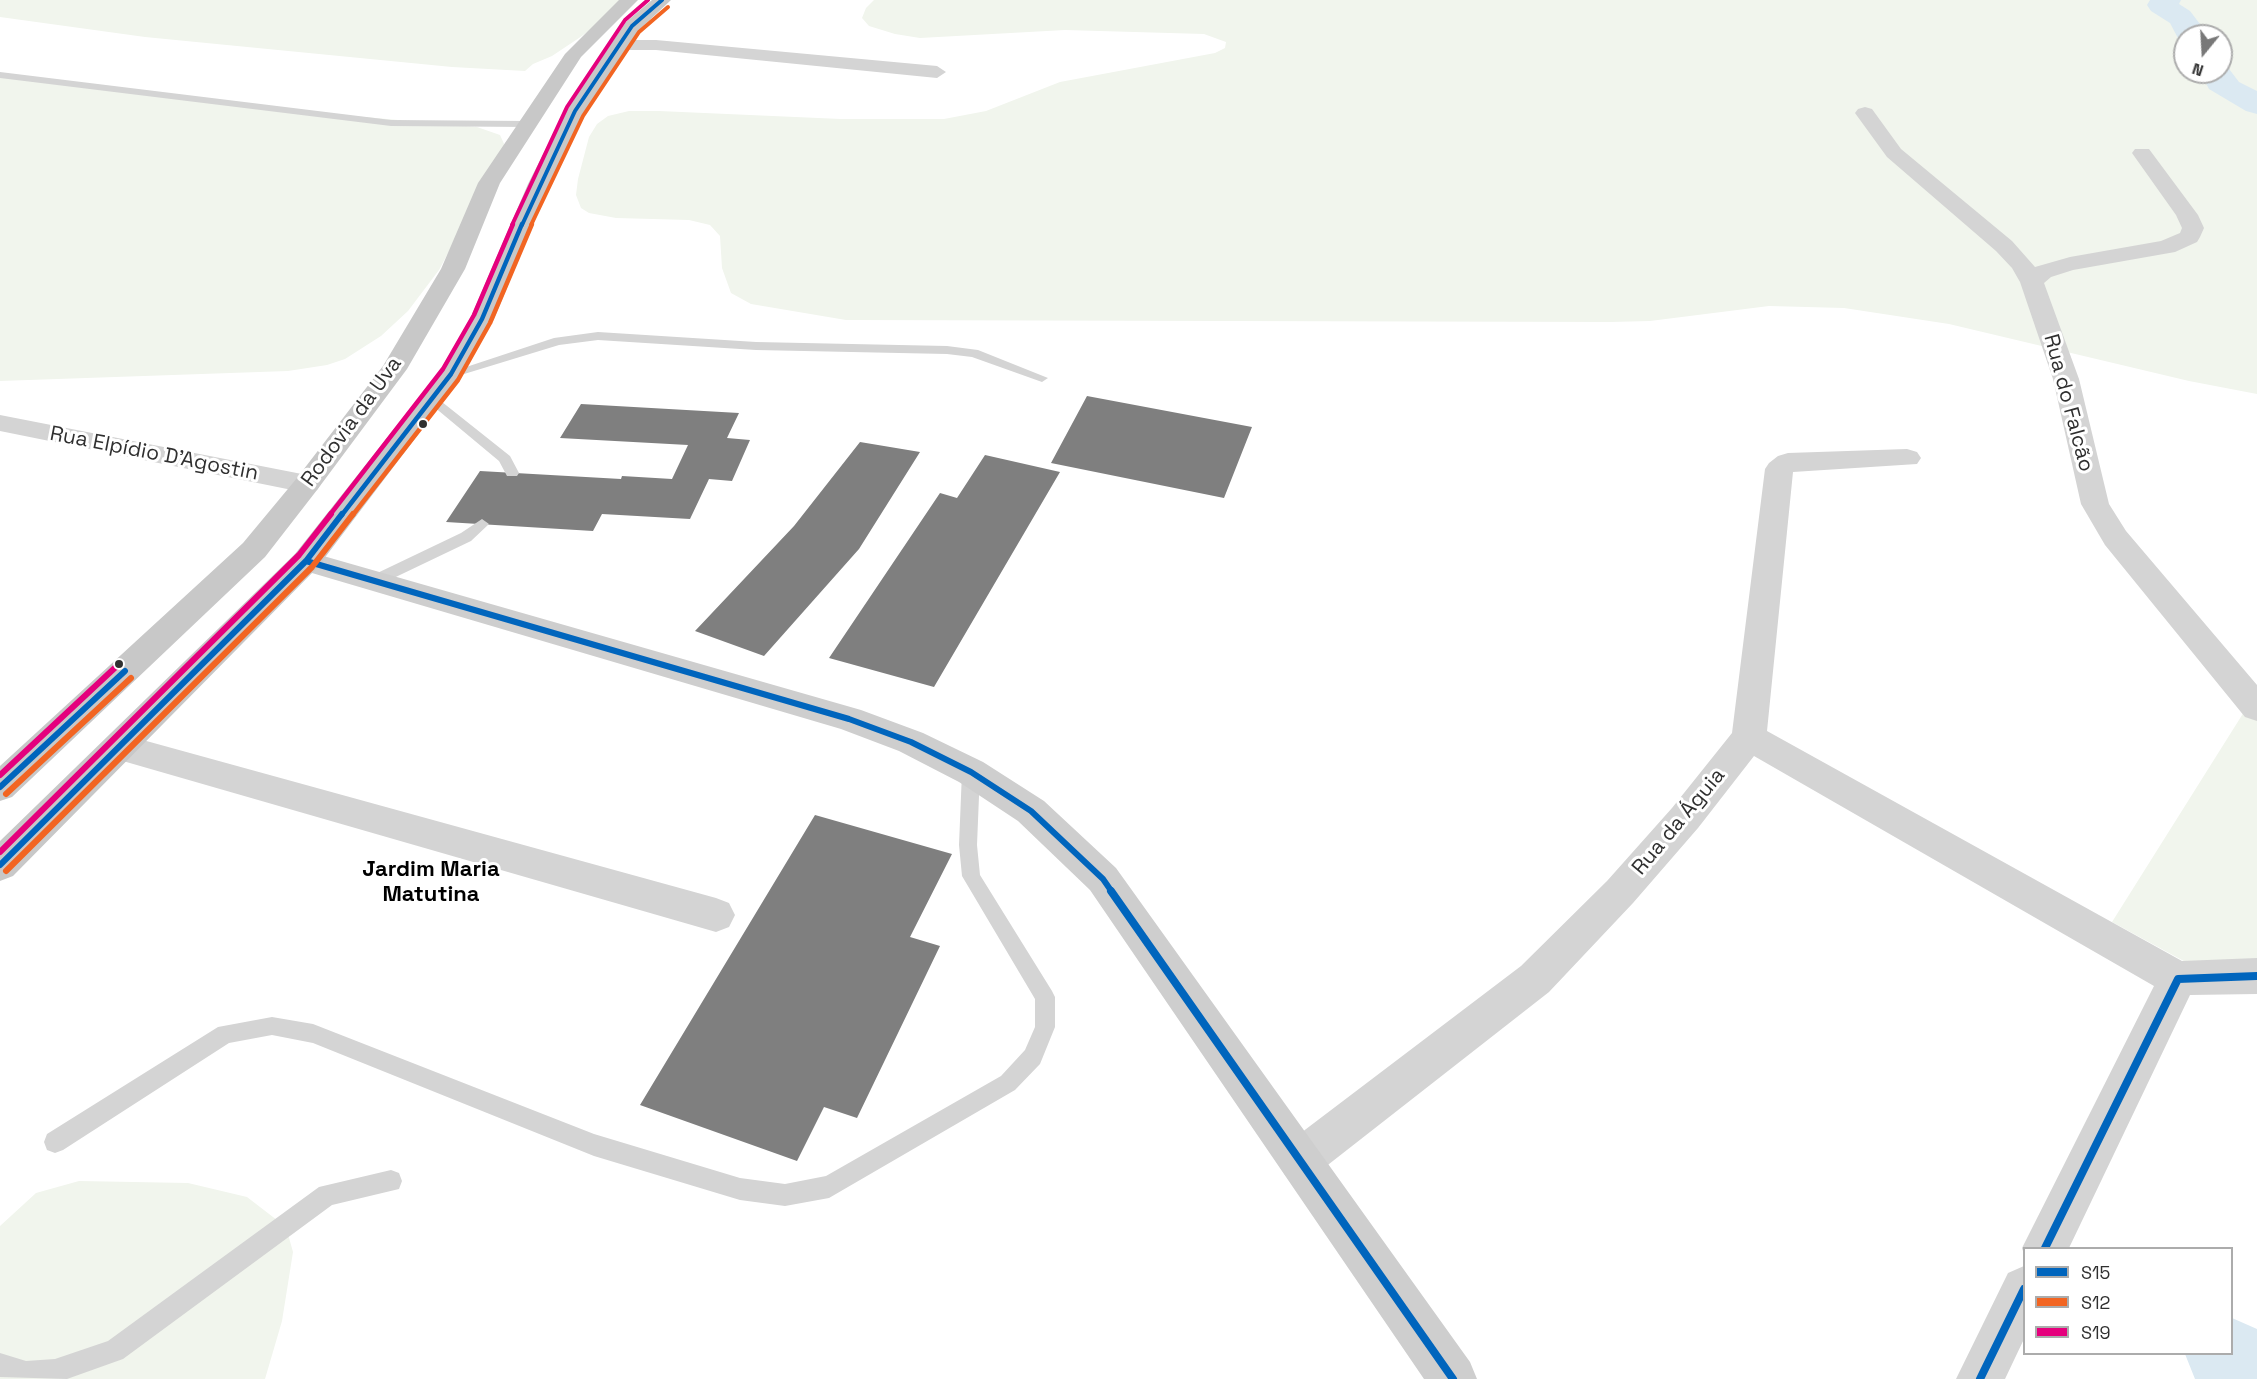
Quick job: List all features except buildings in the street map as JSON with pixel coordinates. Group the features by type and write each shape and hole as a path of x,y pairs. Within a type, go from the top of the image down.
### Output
{"main road":[{"name":"Rodovia da Uva","path":"0,787 254,550 308,484 394,369 453,269 489,183 573,54 629,0"},
{"path":"0,865 306,561 451,374 482,319 539,183 575,111 632,26 662,0"},
{"path":"254,550 306,561"}],"street":[{"path":"617,46 656,45 937,72"},
{"name":"Rua do Falcão","path":"1865,112 1894,153 2004,246 2022,265 2032,282 2066,379 2095,504 2115,538 2247,681 2257,708"},
{"path":"2032,282 2043,272 2167,247 2189,237 2193,228 2187,215 2142,153"},
{"name":"Rua Elpídio D'Agostin","path":"0,423 308,484"},
{"path":"1907,458 1788,462 1779,469 1749,737 2178,979 2204,976 2257,976"},
{"path":"306,561 849,718 911,742 971,772 1032,811 1103,879 1453,1379"},
{"name":"Rua da Águia","path":"1300,1160 1535,979 1627,884 1685,818 1749,737"},
{"path":"121,747 716,915"},
{"path":"2045,1247 2178,979"},
{"path":"1980,1379 2023,1294"}],"lane":[{"path":"0,75 391,123 528,124"},
{"path":"451,374 558,340 598,336 756,346 947,350 974,353 1042,378"},
{"path":"432,398 505,459 512,473"},
{"path":"374,581 466,537 482,524"},
{"path":"55,1142 225,1034 272,1026 313,1034 594,1145 740,1189 785,1195 829,1187 1008,1083 1033,1057 1045,1028 1045,997 971,876 968,845 971,772"},
{"path":"0,1365 26,1373 55,1371 115,1350 327,1195 391,1181"}],"shaded area":[{"path":"0,0 632,0 552,56 533,64 525,71 452,67 145,37 0,17"},
{"path":"874,0 2257,0 2257,394 2189,381 1949,324 1844,308 1769,306 1650,321 1611,322 846,320 751,304 731,293 722,268 720,236 710,225 689,220 616,218 589,213 581,208 576,195 589,137 597,124 608,116 629,111 659,111 841,119 944,119 986,111 1060,82 1215,53 1225,48 1226,42 1204,34 1065,30 920,38 895,34 869,26 862,18 866,8"},
{"path":"0,77 241,106 477,127 500,135 505,146 439,270 408,311 381,336 345,359 327,365 288,371 0,381"},
{"path":"2249,704 2257,714 2257,971 2204,972 2112,922"},
{"path":"79,1181 188,1183 247,1197 286,1227 293,1252 282,1321 265,1379 0,1379 0,1226 36,1193"}],"waterway":[{"path":"2167,0 2161,5 2180,17 2185,24"},
{"path":"2222,84 2257,104"},
{"path":"2226,1355 2257,1375"}],"transit line":[{"name":"S19","path":"0,852 299,555 443,369 474,315 531,180 567,107 625,20 648,0"},
{"name":"S15","path":"0,865 306,561 451,374 482,319 539,184 575,111 632,26 662,0"},
{"name":"S12","path":"6,871 312,567 458,380 490,323 547,188 583,116 639,32 668,7"},
{"name":"S15","path":"306,561 849,719 911,742 971,772 1031,811 1103,879 1453,1379"},
{"name":"S19","path":"0,775 119,664"},
{"name":"S15","path":"0,787 125,671"},
{"name":"S12","path":"6,794 131,678"},
{"name":"S15","path":"2045,1247 2178,979 2257,976"},
{"name":"S15","path":"1980,1379 2023,1291"}],"district":[{"name":"Jardim Maria Matutina","path":"431,882"}]}
